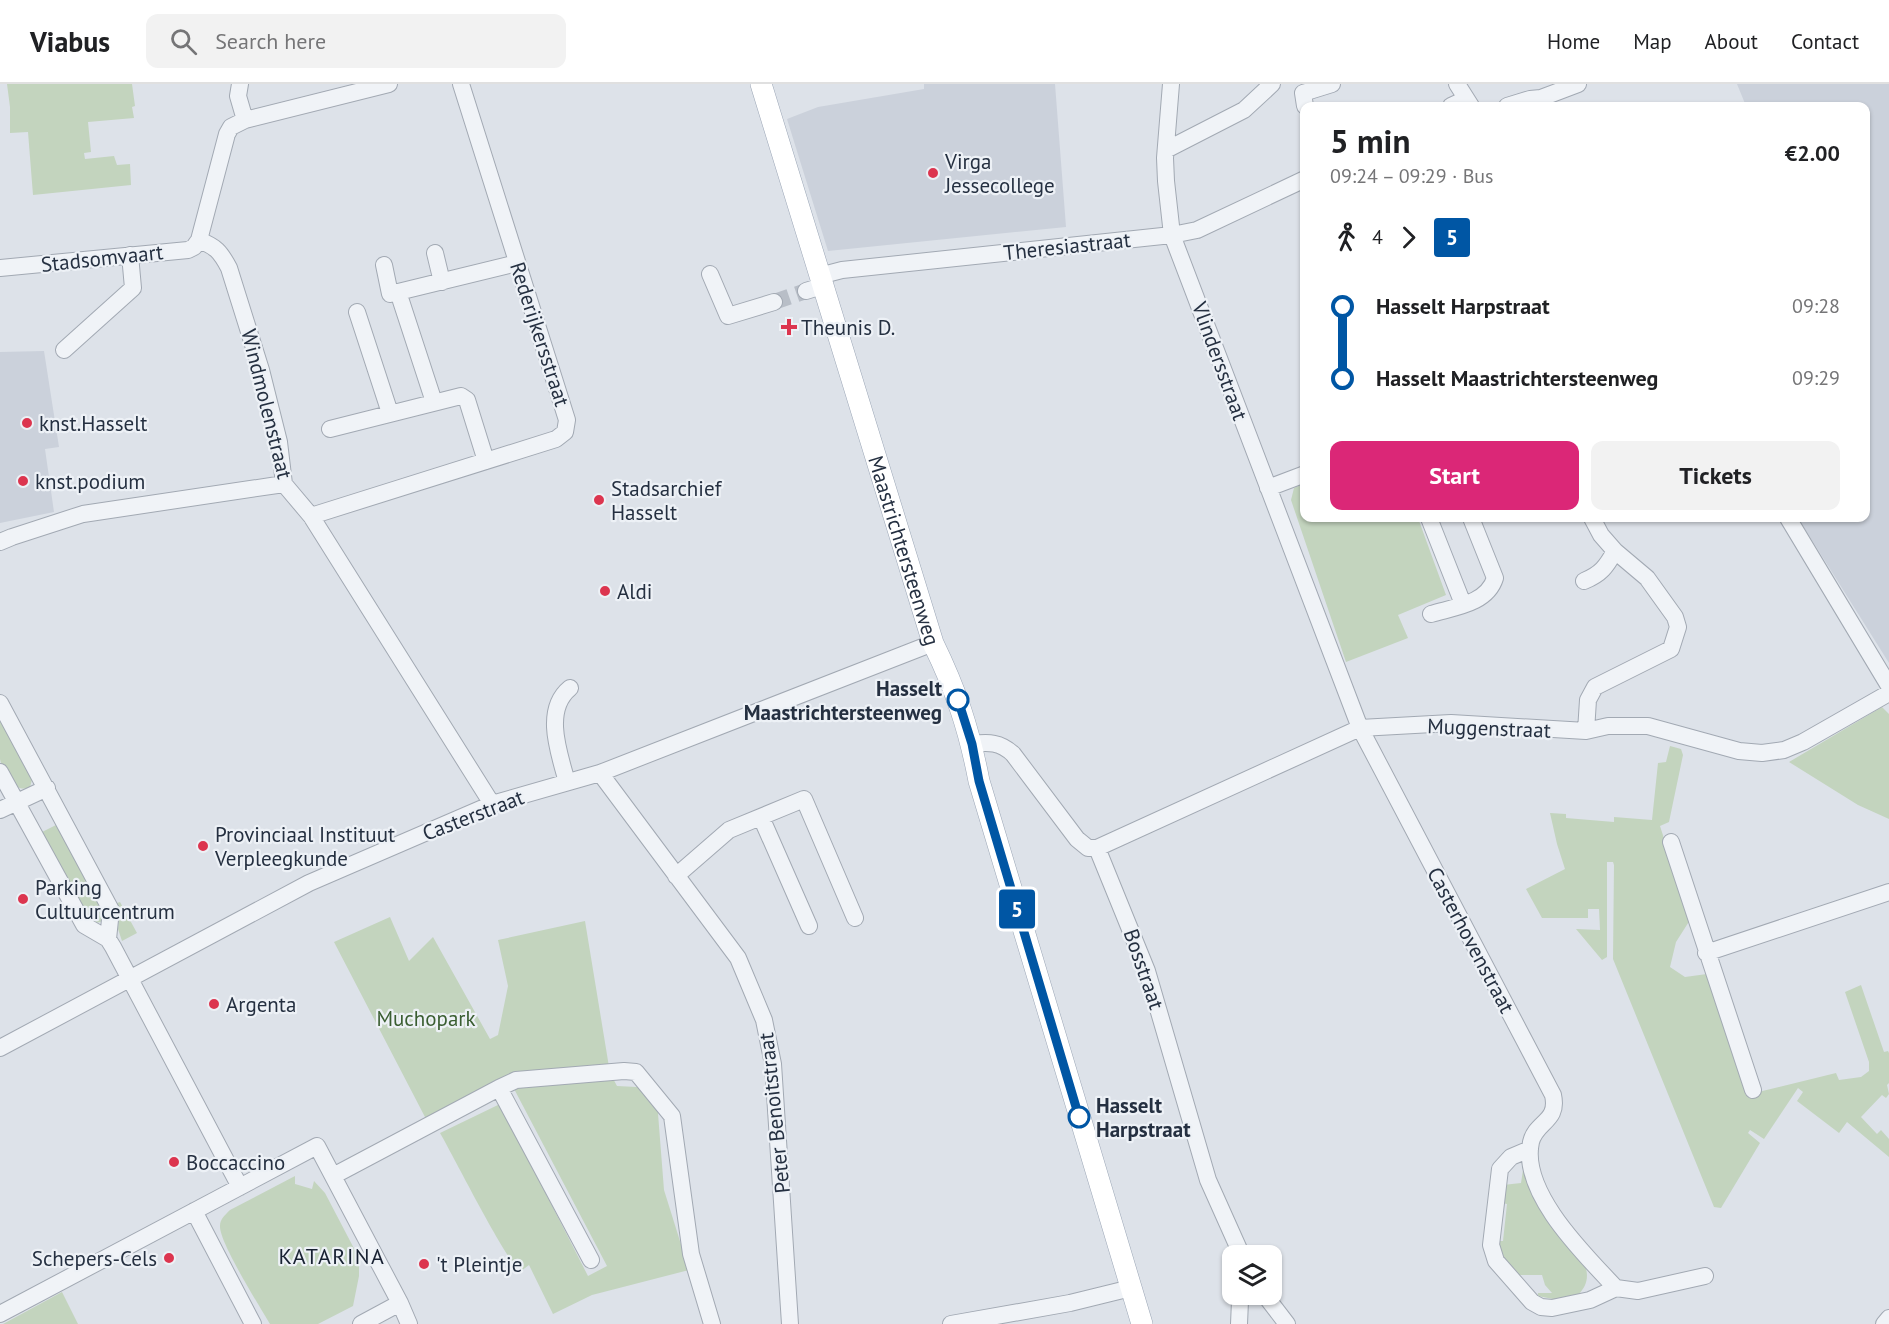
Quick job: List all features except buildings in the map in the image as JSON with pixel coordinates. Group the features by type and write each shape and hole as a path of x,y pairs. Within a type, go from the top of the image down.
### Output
{"main road":[{"name":"Maastrichtersteenweg","path":"761,84 816,284 933,643 953,684 972,744 979,781 1142,1324"}],"street":[{"path":"240,84 238,96 244,120"},
{"path":"199,240 227,134 231,127 244,120 389,84"},
{"name":"Rederijkersstraat","path":"311,516 556,439 565,432 567,420 461,84"},
{"name":"Vlindersstraat","path":"1171,84 1166,180 1172,235 1360,728"},
{"path":"1166,150 1244,110 1272,84"},
{"path":"1304,102 1303,93 1332,84"},
{"path":"1456,84 1468,102"},
{"path":"1520,102 1541,98 1578,84"},
{"name":"Theresiastraat","path":"816,284 842,270 1172,235 1197,230 1300,181"},
{"name":"Stadsomvaart","path":"0,268 188,250 194,247 199,240"},
{"name":"Windmolenstraat","path":"199,240 214,246 230,268 261,370 279,442 284,484 311,516 492,804"},
{"path":"435,253 442,282"},
{"path":"64,350 133,288 130,255"},
{"path":"384,265 390,294 517,263"},
{"path":"710,274 728,316 774,302"},
{"path":"401,300 434,402"},
{"path":"357,312 390,413"},
{"path":"330,429 461,396 467,400 486,461"},
{"path":"1268,488 1300,476"},
{"path":"0,542 83,514 284,484"},
{"path":"1431,522 1462,604"},
{"path":"1431,614 1483,597 1490,591 1495,578 1473,522"},
{"path":"1586,731 1588,700 1595,687 1671,649 1678,627 1675,616 1647,578 1615,551 1601,535 1594,522"},
{"path":"1790,522 1889,686"},
{"path":"1584,581 1598,575 1615,551"},
{"name":"Casterstraat","path":"0,1048 309,883 492,804 600,773 933,643"},
{"path":"567,782 554,723 556,707 562,694 570,688"},
{"name":"Muggenstraat","path":"1097,848 1360,728 1451,723 1586,731 1608,726 1648,726 1739,750 1762,753 1784,750 1803,742 1889,693"},
{"path":"0,703 111,910 108,939"},
{"name":"Casterhovenstraat","path":"1360,728 1553,1095 1555,1106 1553,1115 1533,1136 1530,1149"},
{"path":"972,744 993,742 1005,746 1077,839 1088,848 1097,848"},
{"path":"0,772 84,925 108,939 240,1187"},
{"name":"Peter Benoitstraat","path":"600,773 738,958 764,1020 773,1064 790,1324"},
{"path":"0,810 47,788"},
{"path":"676,876 729,830 804,800 855,918"},
{"path":"761,817 809,926"},
{"path":"1671,842 1753,1090"},
{"name":"Bosstraat","path":"1097,848 1147,971 1208,1180 1237,1245"},
{"path":"1706,953 1889,892"},
{"path":"333,1176 516,1080 636,1072 672,1116 691,1254 712,1324"},
{"path":"499,1088 591,1260"},
{"path":"0,1314 317,1146 409,1324"},
{"path":"1616,1288 1550,1211 1533,1175 1530,1149 1510,1157 1500,1169 1491,1245 1496,1261 1533,1302 1541,1307 1552,1308 1590,1300 1616,1288 1638,1291 1705,1276"},
{"path":"194,1211 253,1324"},
{"path":"951,1324 1070,1303 1131,1288"},
{"path":"361,1324 400,1304"},
{"path":"1239,1324 1240,1305"},
{"path":"1272,1305 1287,1324"},
{"path":"1884,1324 1889,1318"}],"shaded area":[{"name":"Virga Jessecollege","path":"924,84 1055,84 1066,227 828,251 787,119 818,107 924,89"},
{"path":"1737,84 1889,84 1889,663 1801,522 1870,522 1870,102 1744,102"},
{"name":"knst.Hasselt","path":"44,351 59,447 45,449 54,512 0,523 0,352"}],"green space":[{"path":"7,84 132,84 134,118 88,122 91,152 84,153 85,159 114,156 117,165 130,164 131,185 33,195 28,132 10,133"},
{"path":"1300,485 1300,522 1419,522 1446,595 1398,615 1408,638 1346,662 1291,500 1294,488"},
{"path":"1882,707 1889,714 1889,819 1858,805 1789,762"},
{"path":"0,715 33,776 30,787 24,789 14,785 3,770 0,759"},
{"path":"1670,746 1681,749 1683,755 1669,822 1660,826 1690,920 1676,942 1670,967 1685,977 1707,974 1746,1095 1836,1073 1839,1080 1861,1077 1869,1071 1869,1062 1845,992 1861,985 1884,1052 1889,1053 1889,1083 1887,1085 1889,1094 1886,1098 1882,1095 1861,1117 1877,1134 1881,1130 1889,1139 1889,1157 1847,1122 1839,1133 1797,1101 1803,1092 1798,1088 1764,1139 1750,1130 1748,1133 1760,1143 1721,1208 1714,1207 1613,959 1613,862 1607,862 1607,957 1602,960 1576,929 1600,930 1599,909 1588,909 1588,918 1542,918 1526,889 1565,869 1550,813 1566,814 1566,818 1614,822 1614,817 1652,820 1658,763 1666,762"},
{"path":"58,824 105,909 102,921 96,922 89,919 40,833"},
{"path":"120,902 137,933 122,941 118,929 119,916 114,904"},
{"name":"Muchopark","path":"390,917 409,961 433,937 490,1039 498,1035 508,986 498,940 585,921 610,1073 617,1086 656,1088 664,1190 689,1270 592,1295 553,1314 529,1265 521,1271 505,1251 440,1133 500,1104 588,1276 607,1266 512,1085 439,1119 425,1117 334,942"},
{"path":"1523,1170 1528,1171 1585,1265 1586,1281 1578,1295 1558,1300 1538,1296 1538,1293 1552,1293 1545,1285 1542,1275 1513,1275 1500,1260 1497,1241 1503,1241 1507,1204 1501,1203 1503,1185 1521,1183"},
{"path":"295,1176 295,1184 312,1189 314,1181 325,1193 359,1258 359,1276 353,1306 318,1324 270,1324 226,1246 220,1224 230,1210"},
{"path":"62,1292 78,1324 3,1324"}],"tunnel":[{"path":"774,302 806,291"}],"bus line":[{"name":"5","path":"958,700 972,744 979,781 1079,1117"}],"place":[{"name":"Virga Jessecollege","path":"933,173"},
{"name":"Theunis D.","path":"789,327"},
{"name":"knst.Hasselt","path":"27,423"},
{"name":"knst.podium","path":"23,481"},
{"name":"Stadsarchief Hasselt","path":"599,500"},
{"name":"Aldi","path":"605,591"},
{"name":"Hasselt Maastrichtersteenweg","path":"958,700"},
{"name":"Provinciaal Instituut Verpleegkunde","path":"203,846"},
{"name":"Parking Cultuurcentrum","path":"23,899"},
{"name":"Argenta","path":"214,1004"},
{"name":"Hasselt Harpstraat","path":"1079,1117"},
{"name":"Boccaccino","path":"174,1162"},
{"name":"Schepers-Cels","path":"169,1258"},
{"name":"'t Pleintje","path":"424,1264"}],"district":[{"name":"KATARINA","path":"332,1256"}]}
